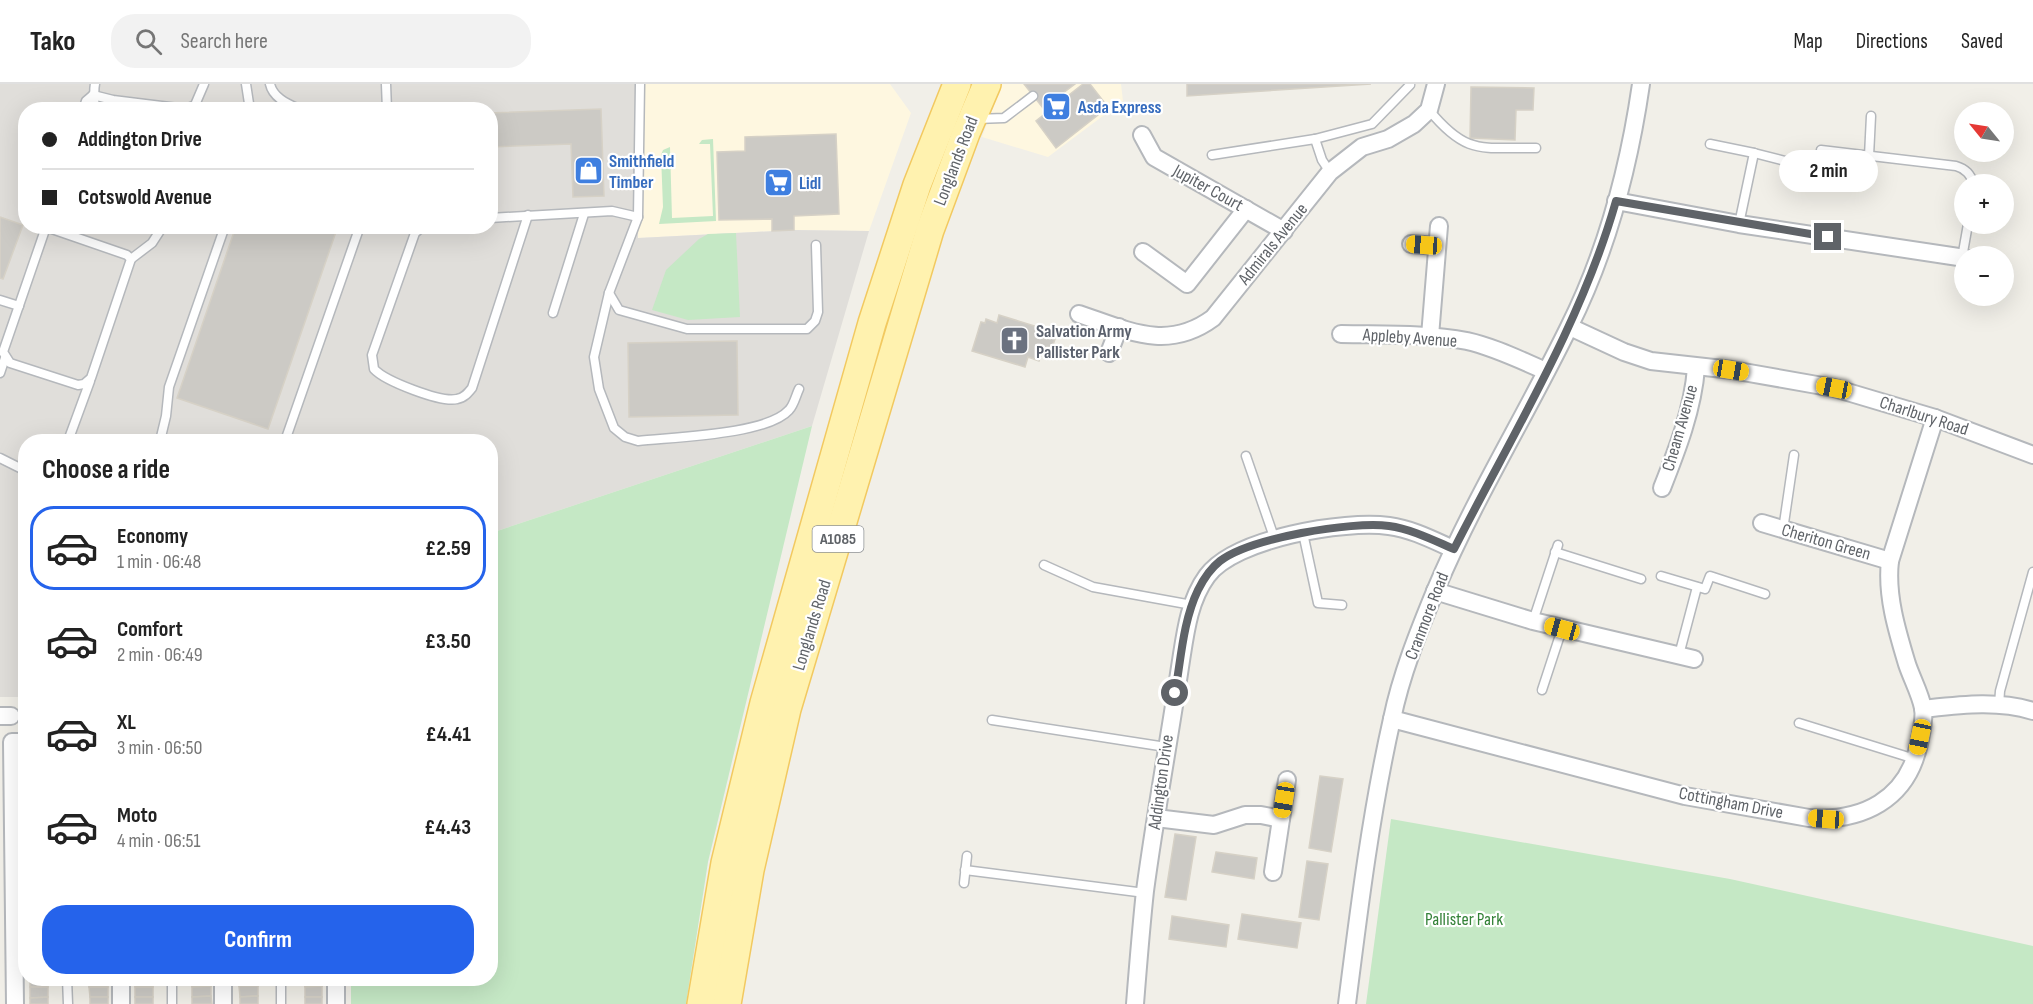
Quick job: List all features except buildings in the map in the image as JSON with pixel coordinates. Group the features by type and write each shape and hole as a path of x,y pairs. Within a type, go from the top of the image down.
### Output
{"main road":[{"name":"Longlands Road","path":"701,1004 726,863 764,702 872,323 917,185 957,84"},
{"name":"Longlands Road","path":"727,1004 750,870 787,709 930,230 987,84"}],"street":[{"path":"1429,110 1436,84"},
{"name":"Cranmore Road","path":"1347,1004 1366,867 1392,719 1419,632 1454,549 1570,327 1598,258 1616,201 1641,84"},
{"name":"Admirals Avenue","path":"1078,314 1119,327 1167,338 1197,330 1213,318 1330,172 1362,147 1401,133 1429,110"},
{"name":"Jupiter Court","path":"1142,135 1154,157 1284,231"},
{"path":"1616,201 1739,224 1954,256"},
{"path":"1143,252 1187,284 1246,209"},
{"path":"1430,336 1439,226"},
{"path":"1411,244 1437,246"},
{"path":"1109,354 1119,327"},
{"name":"Charlbury Road","path":"1570,327 1624,352 1651,361 1696,368 1731,370 1834,388 1935,418 2033,455"},
{"name":"Appleby Avenue","path":"1341,334 1430,336 1484,346 1546,371"},
{"name":"Cheam Avenue","path":"1662,489 1679,442 1691,399 1696,368"},
{"name":"Cottingham Drive","path":"1392,719 1685,796 1809,818 1826,819 1857,814 1886,801 1903,783 1916,759 1923,709 1894,616 1888,578 1890,561 1935,418"},
{"name":"Cheriton Green","path":"1762,524 1890,561"},
{"name":"Addington Drive","path":"1135,1004 1145,893 1166,747 1192,605 1198,589 1220,561 1238,552 1275,540 1338,526 1389,526 1426,537 1454,549"},
{"path":"1436,591 1562,629 1686,657"},
{"path":"1923,709 1964,704 1999,705 2033,711"},
{"path":"15,1004 7,914 18,755"},
{"path":"1273,872 1287,780"},
{"path":"1156,818 1214,825 1245,815 1281,819"},
{"path":"121,986 121,1004"},
{"path":"223,986 223,1004"},
{"path":"336,986 336,1004"}],"lane":[{"path":"95,84 93,95 95,102"},
{"path":"197,102 204,84"},
{"path":"246,84 249,102"},
{"path":"270,84 271,90 284,102"},
{"path":"386,84 387,102"},
{"path":"640,84 638,217 609,293 594,357 595,372 604,406 614,428 625,437 638,441 744,430 775,419 789,411 799,389"},
{"path":"1212,155 1315,139 1372,124 1410,85"},
{"path":"93,95 129,102"},
{"path":"86,102 93,95"},
{"path":"972,119 1004,118 1034,96"},
{"path":"1429,110 1455,137 1471,147 1536,148"},
{"path":"1869,156 1871,116"},
{"path":"1315,139 1330,172"},
{"path":"1710,144 1789,162"},
{"path":"1821,150 1963,168 1970,174"},
{"path":"1739,224 1754,153"},
{"path":"498,217 620,211 638,217"},
{"path":"553,313 584,214"},
{"path":"415,234 372,355 374,369 389,381 446,399 456,399 472,388 528,215"},
{"path":"44,234 3,352 10,363 78,385 91,378"},
{"path":"66,234 127,255 132,259"},
{"path":"71,434 132,259 152,243 158,234"},
{"path":"162,434 169,387 222,234"},
{"path":"287,434 357,234"},
{"path":"609,293 619,310 687,329 807,329 815,321 818,312 816,245"},
{"path":"0,300 19,306"},
{"path":"0,373 5,358"},
{"path":"1783,530 1794,455"},
{"path":"1246,456 1275,540"},
{"path":"0,458 18,467"},
{"path":"1303,533 1318,603 1342,605"},
{"path":"1533,621 1556,548 1641,579"},
{"path":"1044,565 1093,587 1192,605"},
{"path":"1999,705 2000,691 2033,572"},
{"path":"1661,576 1705,589 1710,576 1765,594"},
{"path":"1686,657 1697,587"},
{"path":"1542,690 1562,629"},
{"path":"992,720 1166,747"},
{"path":"1799,723 1916,759"},
{"path":"964,883 967,856"},
{"path":"965,870 1145,893"},
{"path":"68,986 68,1004"},
{"path":"172,986 172,1004"},
{"path":"281,986 281,1004"}],"shaded area":[{"path":"0,84 640,84 638,238 794,230 869,231 812,426 498,531 498,434 18,434 18,697 0,697"},
{"path":"640,84 890,84 911,113 869,231 794,230 638,238"},
{"path":"1002,84 1121,84 1123,101 1048,157 982,137"}],"green space":[{"path":"713,139 716,221 659,224 663,207 661,155 663,150 670,147 672,218 713,216 710,144 699,144 702,140"},
{"path":"736,233 740,317 688,320 652,310 666,270 699,239 708,234"},
{"path":"812,426 708,862 686,1004 351,1004 351,986 498,986 498,531"},
{"name":"Pallister Park","path":"1391,819 1730,879 2033,946 2033,1004 1366,1004"}],"place":[{"name":"Asda Express","path":"1057,107"},
{"name":"Smithfield Timber","path":"588,171"},
{"name":"Lidl","path":"778,183"},
{"name":"Salvation Army Pallister Park","path":"1015,341"}],"route":[{"path":"1175,693 1188,621 1198,589 1220,561 1228,556 1275,540 1322,529 1355,525 1396,527 1454,549 1570,327 1598,258 1616,201 1739,224 1828,237"}]}
